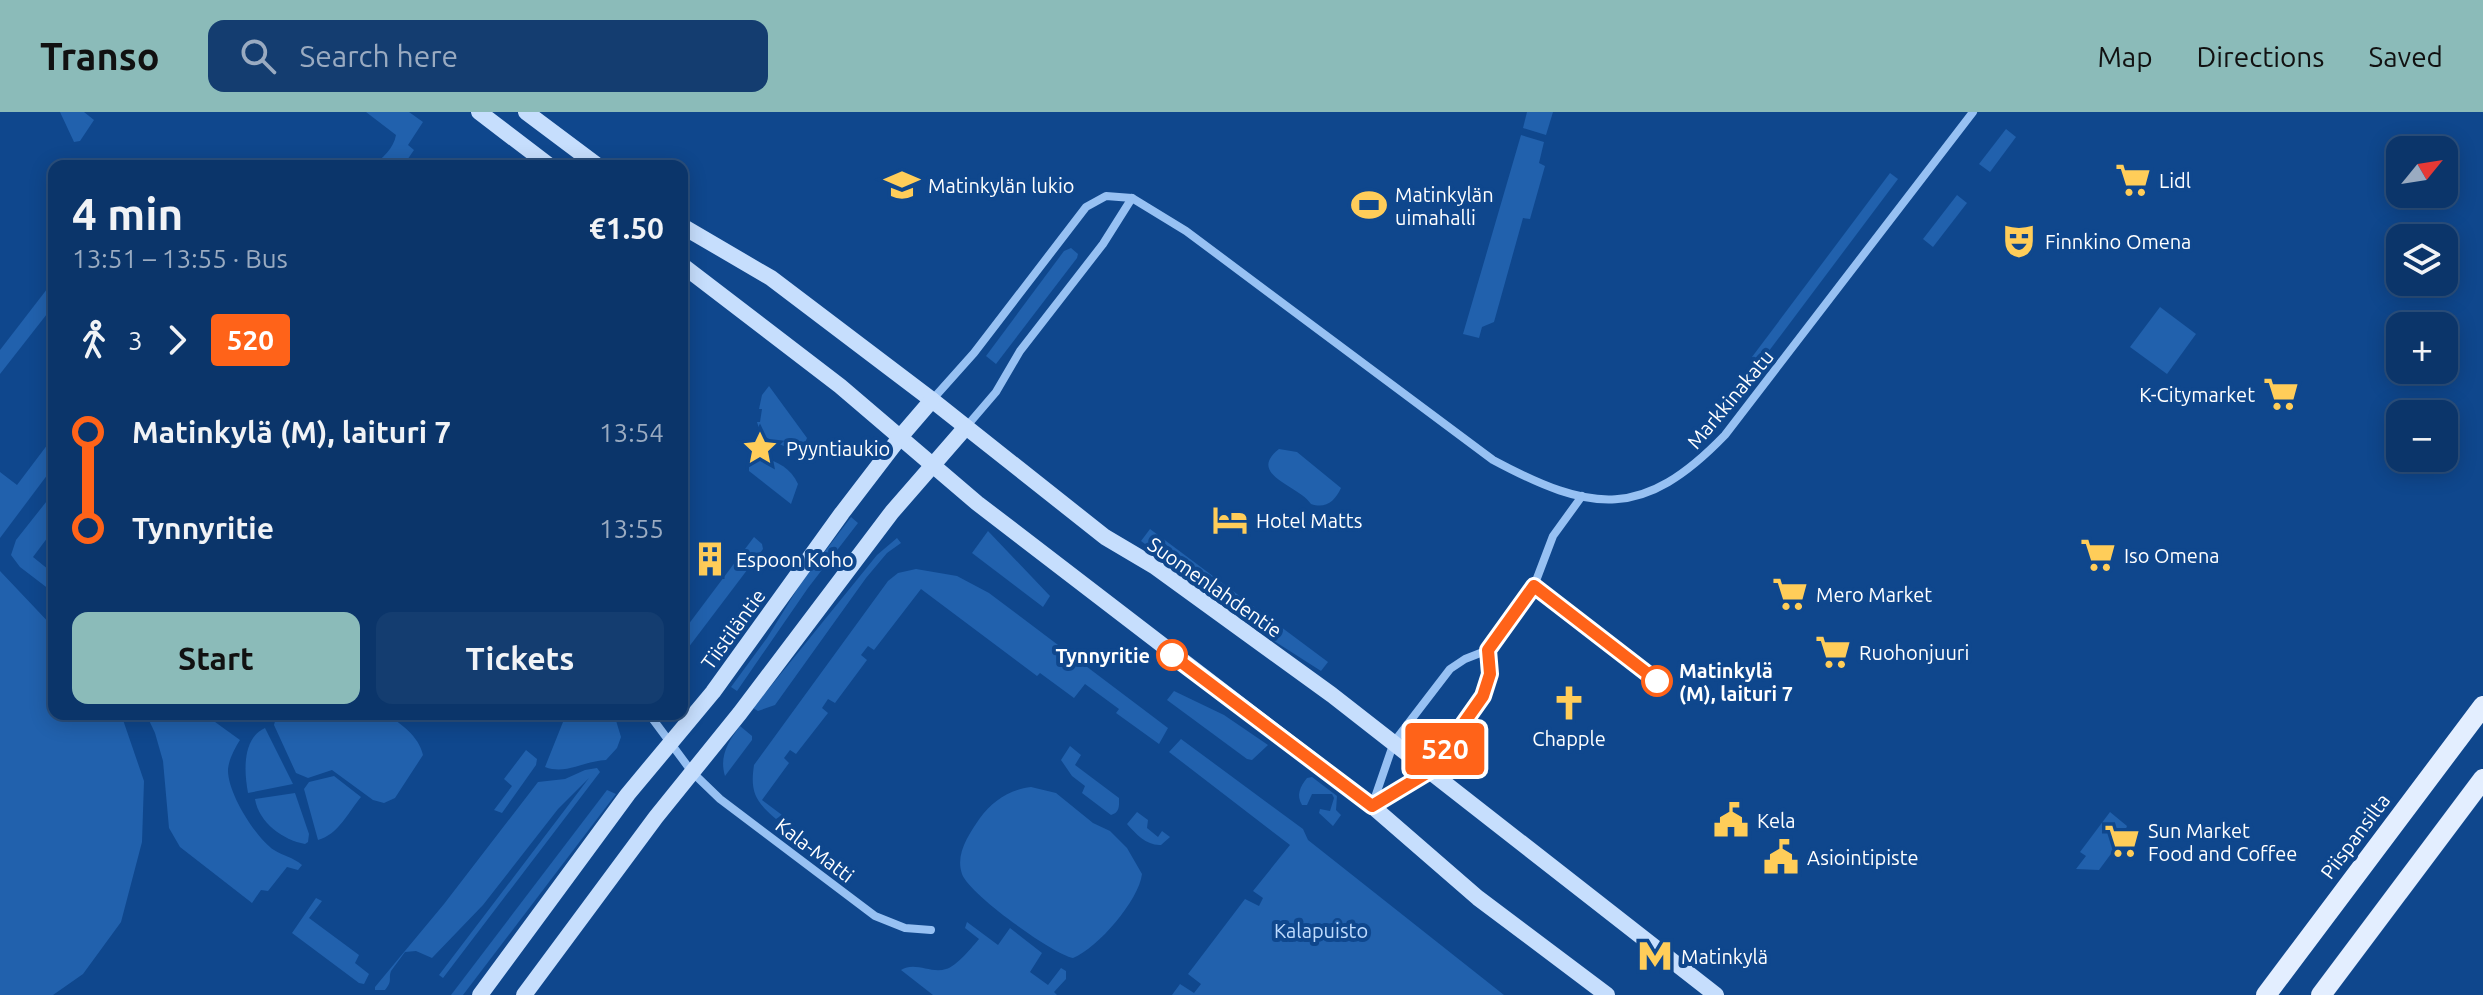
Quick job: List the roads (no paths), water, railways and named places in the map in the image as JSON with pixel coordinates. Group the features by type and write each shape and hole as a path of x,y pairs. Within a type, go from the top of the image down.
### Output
{"main road":[{"path":"479,112 542,160"},
{"path":"526,112 590,160"},
{"name":"Suomenlahdentie","path":"688,230 771,278 1105,537 1154,566 1394,742 1716,995"},
{"path":"688,270 901,436 977,503 1372,806 1478,898 1607,995"},
{"name":"Tiistiläntie","path":"480,995 628,794 713,692 820,542 932,400"},
{"path":"524,995 892,512 966,427"},
{"name":"Piispansilta","path":"2266,995 2483,706"},
{"path":"2321,995 2483,779"}],"street":[{"name":"Markkinakatu","path":"1582,496 1614,502 1641,496 1699,462 1725,435 1973,112"},
{"path":"932,400 974,353 1086,207 1106,196 1132,198 1178,226 1493,460 1533,482 1582,496 1553,536 1534,586 1488,650 1450,669 1394,742 1372,806"},
{"path":"966,427 996,392 1020,351 1103,244 1132,198"},
{"path":"1372,806 1430,771 1483,696 1490,674 1488,650"},
{"name":"Kala-Matti","path":"654,720 692,772 720,799 875,916 905,928 931,930"}],"place":[{"name":"Lidl","path":"2133,180"},
{"name":"Matinkylän lukio","path":"902,185"},
{"name":"Matinkylän uimahalli","path":"1369,205"},
{"name":"Finnkino Omena","path":"2019,241"},
{"name":"K-Citymarket","path":"2281,394"},
{"name":"Pyyntiaukio","path":"760,448"},
{"name":"Hotel Matts","path":"1230,520"},
{"name":"Iso Omena","path":"2098,555"},
{"name":"Espoon Koho","path":"710,559"},
{"name":"Mero Market","path":"1790,594"},
{"name":"Ruohonjuuri","path":"1833,652"},
{"name":"Tynnyritie","path":"1172,655"},
{"name":"Matinkylä (M), laituri 7","path":"1657,681"},
{"name":"Chapple","path":"1569,703"},
{"name":"Kela","path":"1731,820"},
{"name":"Sun Market Food and Coffee","path":"2122,841"},
{"name":"Asiointipiste","path":"1781,857"},
{"name":"Matinkylä","path":"1655,956"}],"park label":[{"name":"Kalapuisto","path":"1321,930"}]}
